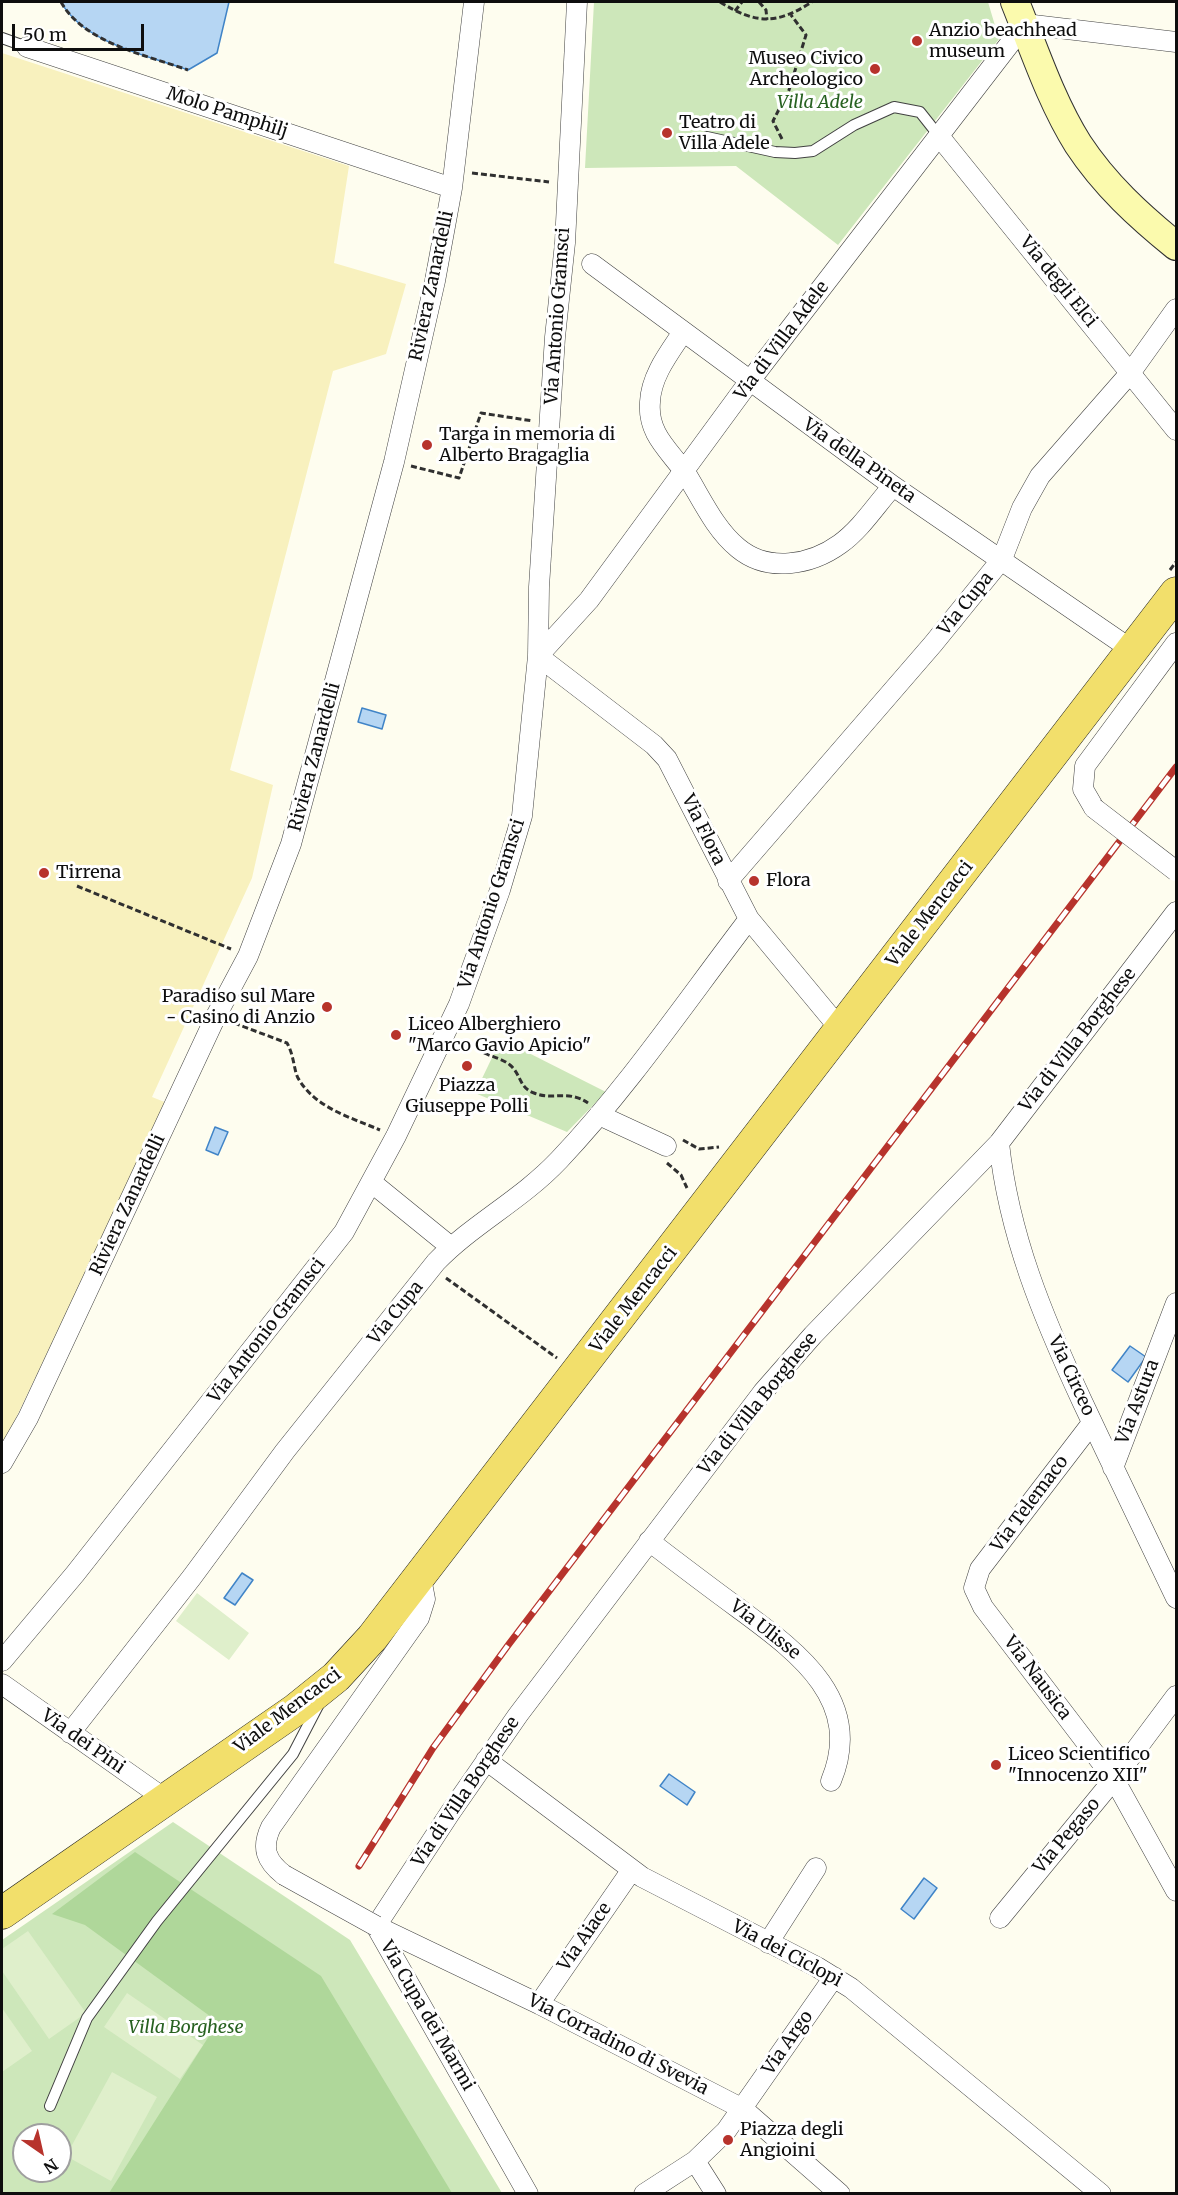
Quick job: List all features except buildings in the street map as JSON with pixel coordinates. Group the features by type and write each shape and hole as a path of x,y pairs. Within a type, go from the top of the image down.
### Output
{"main road":[{"name":"Viale Mencacci","path":"2,1912 282,1720 330,1683 372,1638 421,1578 1176,593"}],"street":[{"name":"Riviera Zanardelli","path":"2,1463 28,1418 216,1016 248,956 273,895 307,790 394,462 435,281 453,179 474,2"},
{"name":"Via Antonio Gramsci","path":"2,1661 75,1574 325,1258 347,1227 396,1136 459,1004 503,879 522,816 538,656 539,587 555,336 565,243 566,184 577,2"},
{"path":"1020,13 1176,42"},
{"path":"1020,13 1063,117 1085,154 1130,207 1176,246"},
{"name":"Via di Villa Adele","path":"538,656 585,605 749,382 939,136 1020,13"},
{"name":"Molo Pamphilj","path":"27,47 453,179"},
{"name":"Via degli Elci","path":"939,136 1176,430"},
{"name":"Via della Pineta","path":"592,264 893,486 1132,650"},
{"name":"Via Cupa","path":"728,881 940,636 1002,560 1022,508 1040,476 1131,372 1176,309"},
{"path":"683,332 657,374 650,402 655,432 669,456 685,472 715,522 732,542 758,560 773,564 812,559 841,543 893,486"},
{"path":"1176,643 1085,766 1083,789 1094,808 1176,871"},
{"name":"Via Flora","path":"538,656 654,745 667,759 749,919 841,1030"},
{"name":"Via di Villa Borghese","path":"376,1926 486,1760 763,1392 797,1352 999,1143 1176,912"},
{"name":"Via Cupa","path":"70,1732 192,1578 285,1451 431,1268 451,1247 529,1189 599,1115 749,919"},
{"path":"599,1115 666,1146"},
{"name":"Via Circeo","path":"999,1143 1008,1203 1023,1262 1045,1319 1176,1598"},
{"path":"371,1182 451,1247"},
{"name":"Via Astura","path":"1113,1468 1176,1303"},
{"name":"Via Telemaco","path":"974,1588 980,1569 1092,1423"},
{"name":"Via Ulisse","path":"649,1541 784,1642 812,1670 826,1691 839,1724 840,1750 831,1781"},
{"name":"Via Cupa dei Marmi","path":"421,1578 425,1599 419,1618 271,1827 265,1843 266,1852 274,1868 284,1875 376,1926 528,2193"},
{"name":"Via Nausica","path":"974,1588 983,1608 1114,1779 1176,1891"},
{"name":"Via dei Pini","path":"2,1684 165,1799"},
{"name":"Via Pegaso","path":"1000,1918 1114,1779 1176,1696"},
{"name":"Via dei Ciclopi","path":"486,1760 632,1871 834,1977 1101,2193"},
{"path":"768,1943 816,1869"},
{"name":"Via Aiace","path":"539,2004 632,1871"},
{"name":"Via Corradino di Svevia","path":"376,1926 539,2004 743,2109 840,2193"},
{"name":"Via Argo","path":"743,2109 834,1977"},
{"path":"644,2193 695,2161 720,2138 743,2109"},
{"path":"695,2161 716,2193"}],"lane":[{"name":"Molo Pamphilj","path":"2,38 27,47"},
{"path":"707,137 795,153 813,151 854,125 894,107 920,112 939,136"},
{"path":"50,2106 87,2018 157,1921 292,1754 330,1683"}],"path":[{"path":"61,2 68,14 103,39 188,70"},
{"path":"720,2 753,18 767,20 791,15 812,2"},
{"path":"735,11 742,2"},
{"path":"759,2 766,10 767,20"},
{"path":"791,15 806,35 789,90 773,121 784,144 795,153"},
{"path":"453,179 566,184"},
{"path":"394,462 459,478 481,413 549,424"},
{"path":"77,886 248,956"},
{"path":"216,1016 288,1043 295,1057 297,1077 323,1106 396,1136"},
{"path":"484,1053 510,1065 524,1088 543,1096 556,1094 578,1096 599,1115"},
{"path":"702,1212 691,1198 681,1175 667,1163 666,1146 680,1138 699,1149 730,1146 749,1151"},
{"path":"431,1268 578,1373"}],"green space":[{"name":"Villa Adele","path":"594,2 988,2 999,39 838,245 736,166 585,168"},
{"path":"501,1039 606,1092 567,1132 475,1093"},
{"path":"197,1593 249,1633 229,1660 176,1621"},
{"name":"Villa Borghese","path":"173,1822 350,1940 502,2193 2,2193 2,1940"},
{"path":"135,1852 321,1976 452,2193 109,2193 218,2022 85,1925 52,1914"},
{"path":"28,1931 86,2013 49,2039 2,1971 2,1949"},
{"path":"127,1993 203,2045 180,2079 104,2027"},
{"path":"2,2008 32,2051 2,2072"},
{"path":"112,2072 157,2097 111,2181 72,2159 72,2145"}],"sand":[{"path":"2,53 349,166 334,263 406,284 386,354 333,371 230,770 273,785 252,878 152,1097 167,1103 2,1447"}],"water":[{"path":"61,2 229,2 217,53 188,70 135,53 100,38 71,16"},
{"path":"362,708 386,715 382,729 358,722"},
{"path":"215,1127 228,1132 218,1155 206,1150"},
{"path":"1130,1346 1146,1357 1128,1382 1112,1370"},
{"path":"242,1573 253,1580 235,1605 224,1598"},
{"path":"669,1774 695,1792 687,1805 660,1786"},
{"path":"924,1878 937,1888 914,1919 901,1909"}],"railway":[{"path":"359,1866 433,1748 509,1644 1176,767"}],"place":[{"name":"Anzio beachhead museum","path":"917,41"},
{"name":"Museo Civico Archeologico","path":"875,69"},
{"name":"Teatro di Villa Adele","path":"667,133"},
{"name":"Targa in memoria di Alberto Bragaglia","path":"427,445"},
{"name":"Tirrena","path":"44,873"},
{"name":"Flora","path":"754,881"},
{"name":"Paradiso sul Mare - Casino di Anzio","path":"327,1007"},
{"name":"Liceo Alberghiero \"Marco Gavio Apicio\"","path":"396,1035"},
{"name":"Piazza Giuseppe Polli","path":"467,1066"},
{"name":"Liceo Scientifico \"Innocenzo XII\"","path":"996,1765"},
{"name":"Piazza degli Angioini","path":"728,2140"}]}
